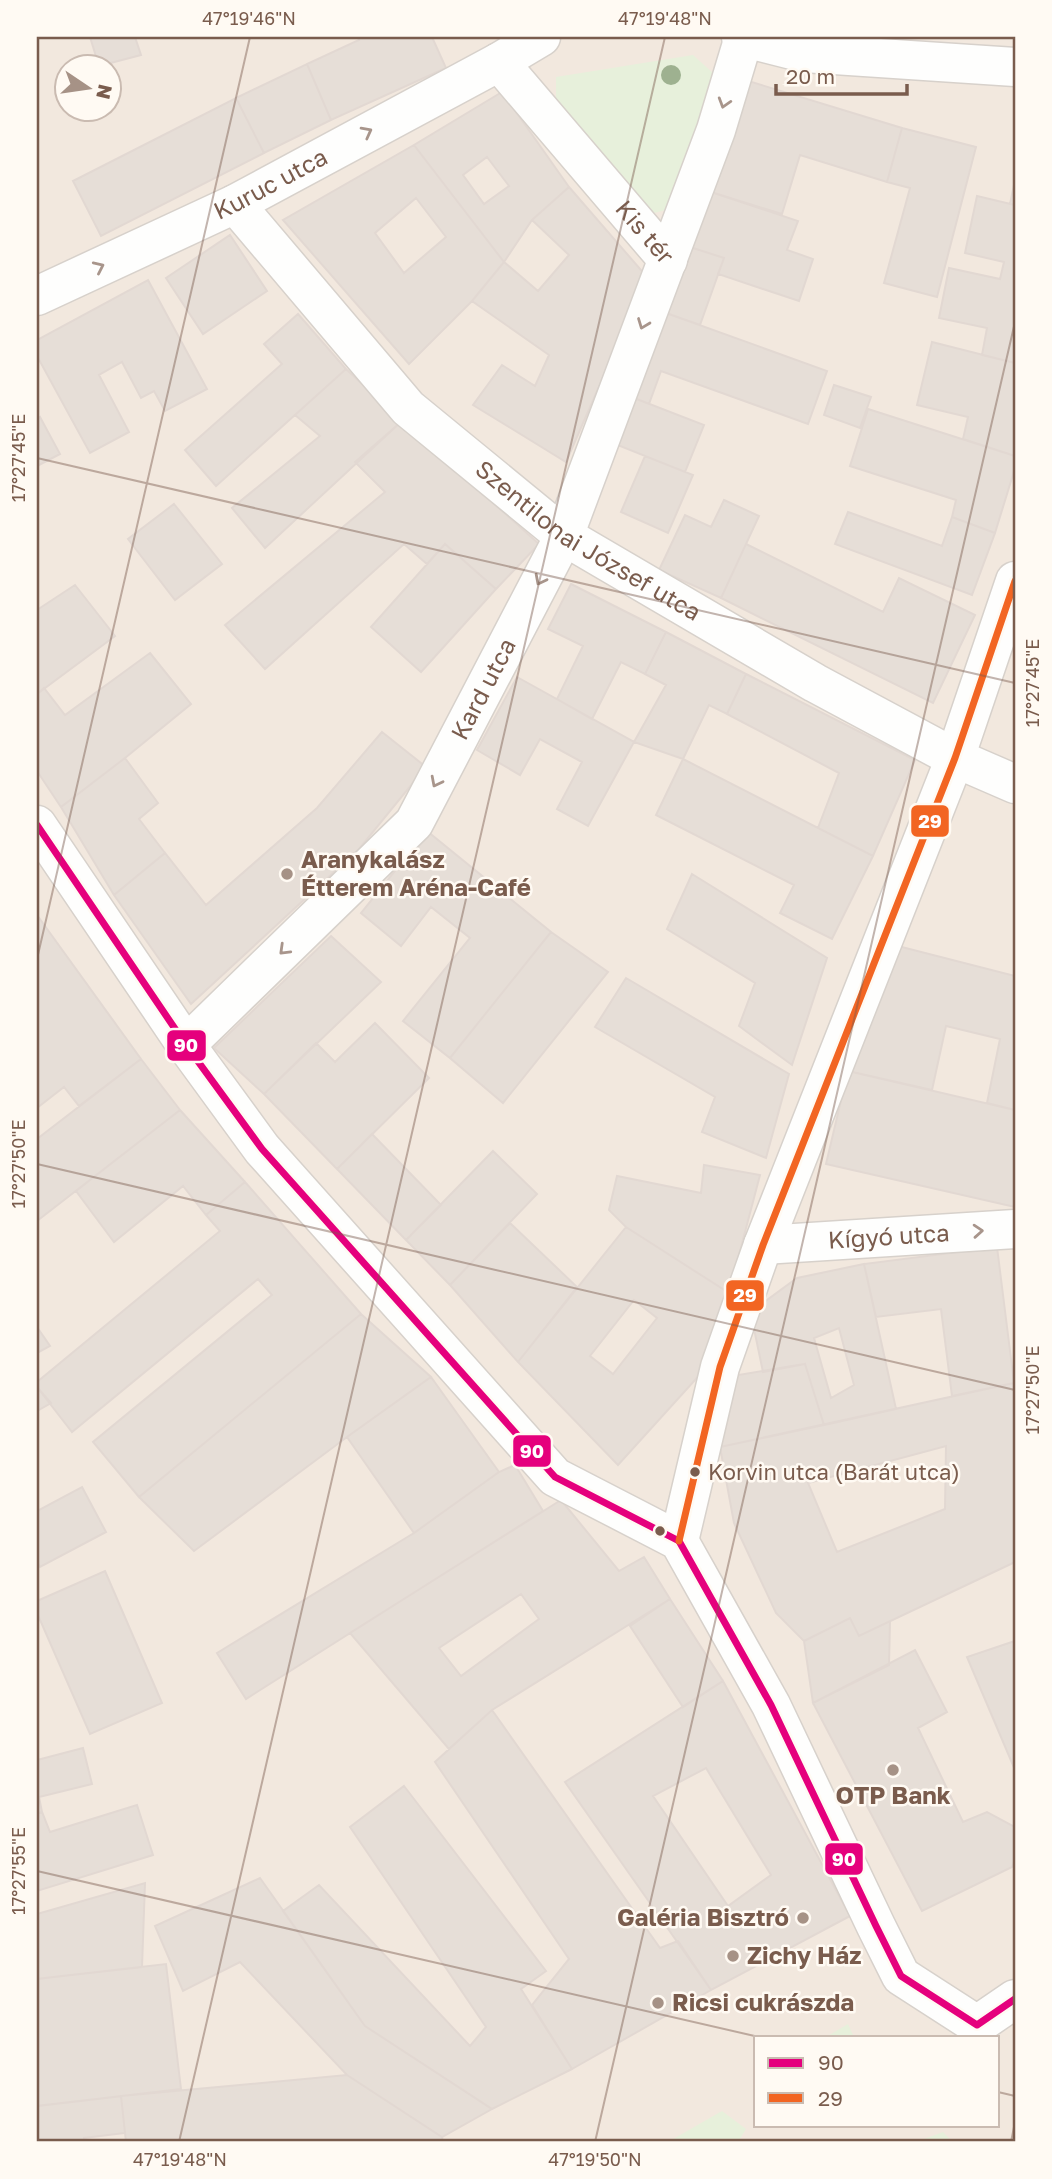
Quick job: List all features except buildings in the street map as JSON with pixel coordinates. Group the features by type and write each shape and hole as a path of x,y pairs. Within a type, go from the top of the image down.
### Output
{"street":[{"path":"499,62 541,37"},
{"path":"743,37 804,53 1015,67"},
{"name":"Kis tér","path":"499,62 668,260 716,131 743,37"},
{"name":"Kuruc utca","path":"37,296 235,204 499,62"},
{"name":"Szentilonai József utca","path":"235,204 408,408 564,536 815,683 954,758 1015,784"},
{"name":"Kard utca","path":"186,1045 414,823 564,536 668,260"},
{"path":"679,1541 720,1367 763,1245 954,758 1015,581"},
{"path":"37,825 186,1045 262,1149 555,1477 679,1541 771,1705 901,1976 977,2025 1015,1999"},
{"name":"Kígyó utca","path":"763,1245 1015,1229"}],"shaded area":[{"path":"37,37 1015,37 1015,2142 37,2142"}],"green space":[{"path":"693,55 713,73 697,131 666,210 654,213 556,101 556,77"},
{"path":"848,2024 854,2036 828,2036"},
{"path":"722,2111 746,2129 738,2142 668,2142"},
{"path":"943,2132 953,2142 916,2142"}],"transit line":[{"name":"29","path":"679,1541 720,1367 763,1245 955,758 1015,581"},
{"name":"90","path":"37,825 186,1045 262,1149 555,1477 679,1541 771,1705 901,1976 977,2025 1015,1999"}],"place":[{"name":"Aranykalász Étterem Aréna-Café","path":"287,874"},
{"name":"Korvin utca (Barát utca)","path":"695,1472"},
{"name":"OTP Bank","path":"893,1770"},
{"name":"Galéria Bisztró","path":"803,1918"},
{"name":"Zichy Ház","path":"733,1956"},
{"name":"Ricsi cukrászda","path":"658,2003"}]}
